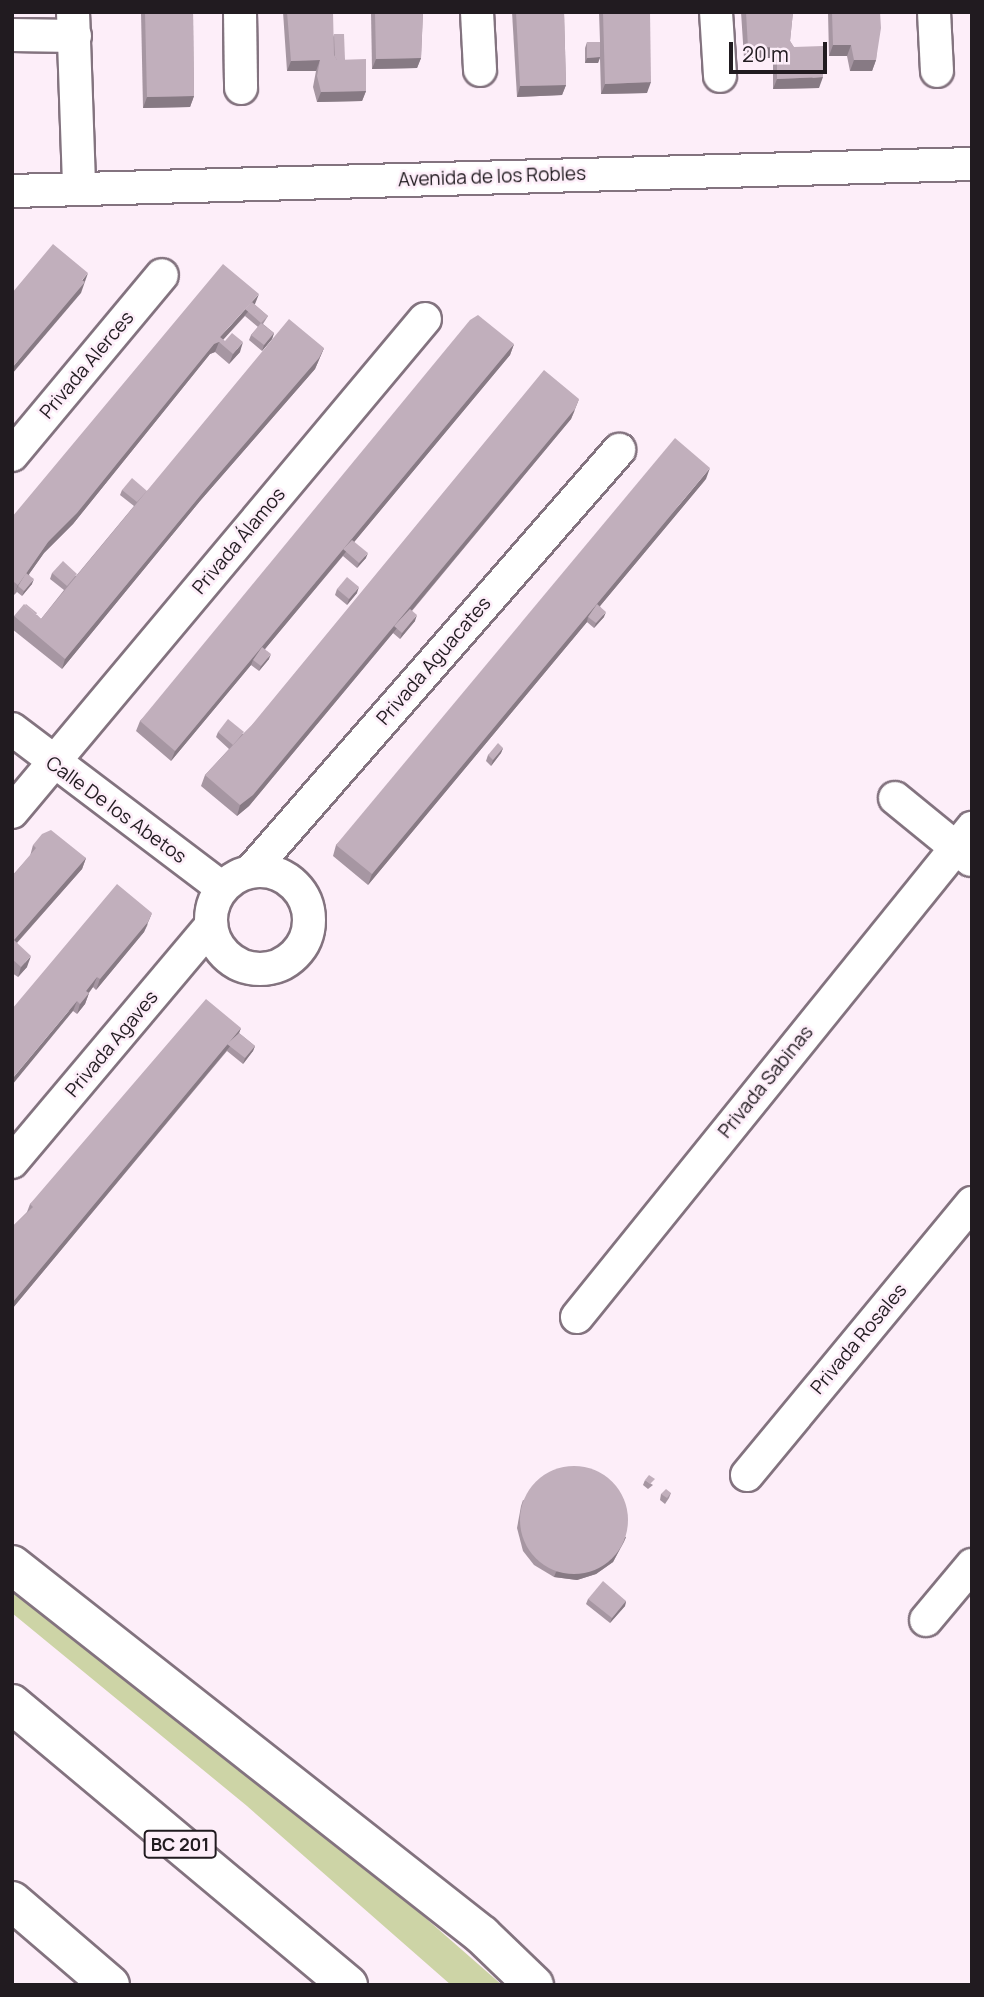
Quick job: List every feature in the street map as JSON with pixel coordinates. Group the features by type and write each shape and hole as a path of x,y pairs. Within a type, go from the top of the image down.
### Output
{"highway":[{"path":"12,1565 482,1935 534,1985"},
{"name":"BC 201","path":"12,1704 348,1985"},
{"path":"12,1901 110,1985"}],"street":[{"path":"240,12 241,88"},
{"path":"477,12 480,71"},
{"path":"716,12 720,76"},
{"path":"934,12 937,71"},
{"path":"12,36 74,24 79,188"},
{"name":"Avenida de los Robles","path":"12,191 972,164"},
{"name":"Privada Alerces","path":"12,455 162,275"},
{"name":"Privada Álamos","path":"12,812 425,319"},
{"name":"Privada Aguacates","path":"250,872 619,450"},
{"name":"Calle De los Abetos","path":"12,729 52,764 222,888"},
{"path":"895,798 966,845"},
{"name":"Privada Sabinas","path":"577,1317 966,845"},
{"path":"250,872 285,877 299,890 308,905 306,941 280,967 243,967 216,944 211,926 212,906 222,888 250,872"},
{"name":"Privada Agaves","path":"12,1162 211,926"},
{"name":"Privada Rosales","path":"747,1475 972,1203"},
{"path":"926,1620 972,1565"}],"green space":[{"path":"12,1581 397,1893 502,1985 451,1985 247,1806 12,1613"}],"building":[{"path":"145,12 193,12 194,96 147,97"},
{"path":"287,12 333,12 334,55 337,60 366,59 366,91 321,92 317,76 320,60 291,61"},
{"path":"375,12 423,12 421,58 376,59"},
{"path":"516,12 564,12 566,85 520,86"},
{"path":"603,12 650,12 651,82 605,84"},
{"path":"746,12 793,12 790,41 794,47 823,46 823,77 777,79 777,47 748,48"},
{"path":"832,12 880,12 881,28 876,60 854,60 851,45 833,45"},
{"path":"334,34 344,34 345,60 337,60 335,57"},
{"path":"587,42 600,42 600,57 587,58"},
{"path":"53,244 88,273 82,280 85,282 12,368 12,293"},
{"path":"223,264 259,294 220,337 225,341 232,333 243,342 233,354 219,342 214,344 77,513 48,542 18,585 14,582 12,585 12,517"},
{"path":"252,302 268,316 261,323 245,309"},
{"path":"478,315 514,344 175,751 140,721 470,320"},
{"path":"289,319 324,348 319,358 204,491 65,659 14,616 24,604 41,619"},
{"path":"261,323 274,333 264,345 251,335"},
{"path":"544,370 579,399 575,409 253,795 240,805 205,775 251,726"},
{"path":"675,438 710,468 372,874 336,845"},
{"path":"132,478 147,491 137,502 122,490"},
{"path":"352,540 368,553 359,563 343,549"},
{"path":"63,561 77,574 67,586 52,573"},
{"path":"26,573 34,579 24,591 18,586"},
{"path":"347,577 359,587 349,599 337,589"},
{"path":"597,604 606,612 596,623 588,617"},
{"path":"410,609 417,615 402,633 394,626"},
{"path":"262,647 271,654 261,666 253,660"},
{"path":"228,719 244,732 233,745 218,732"},
{"path":"498,743 503,748 493,760 488,755"},
{"path":"51,830 86,858 14,940 31,956 21,967 12,959 12,876 36,848 33,845 42,834"},
{"path":"117,884 152,913 148,922 100,979 97,977 80,1004 77,1001 12,1079 12,1009"},
{"path":"206,999 241,1028 12,1303 12,1227 33,1207 30,1204"},
{"path":"239,1033 255,1046 245,1058 227,1044"},
{"path":"574,1466 595,1470 612,1482 624,1499 628,1520 624,1541 612,1558 595,1570 574,1574 553,1570 536,1558 524,1541 520,1520 524,1499 536,1482 553,1470"},
{"path":"649,1475 655,1479 650,1484 645,1480"},
{"path":"666,1489 671,1493 667,1498 661,1494"},
{"path":"603,1581 626,1601 612,1618 588,1599"}]}
